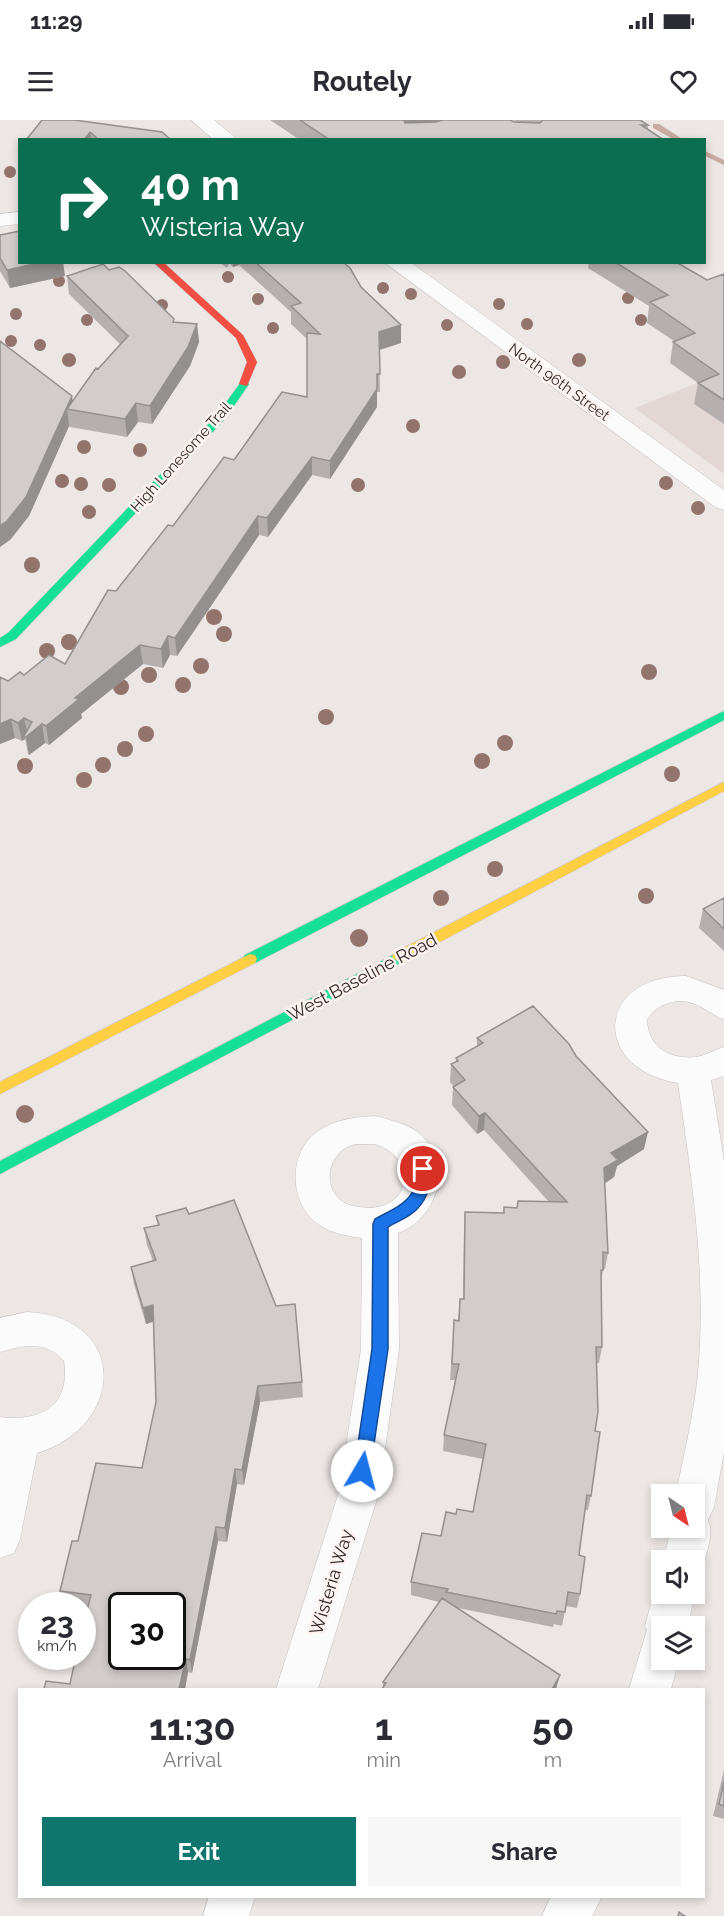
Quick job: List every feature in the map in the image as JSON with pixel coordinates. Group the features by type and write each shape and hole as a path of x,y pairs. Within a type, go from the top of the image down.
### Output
{"main road":[{"name":"High Lonesome Trail","path":"0,643 12,636 221,417 244,385 252,362 240,338 159,264"},
{"path":"0,1088 724,715"},
{"name":"West Baseline Road","path":"0,1168 724,786"}],"street":[{"path":"201,120 225,138"},
{"path":"0,220 18,218"},
{"name":"North 96th Street","path":"398,264 724,502"},
{"path":"698,1484 717,1371 720,1263 707,1157 708,1066 670,1070 650,1060 636,1045 630,1028 634,1011 646,998 665,990 686,989 708,996 724,1006"},
{"name":"Wisteria Way","path":"297,1688 359,1492 380,1349 380,1224"},
{"path":"0,1335 15,1329 40,1328 63,1336 78,1352 86,1373 81,1396 67,1416 46,1432 10,1436 0,1539"},
{"path":"650,1688 655,1670"},
{"path":"226,1916 231,1898"},
{"path":"565,1916 578,1898"}],"shaded area":[{"path":"724,372 724,474 635,408"}],"building":[{"path":"42,120 74,120 162,132 169,138 97,138 90,132 86,138 28,138"},
{"path":"300,120 404,120 405,123 443,120 510,120 540,123 543,120 640,120 648,125 641,125 661,138 327,138"},
{"path":"18,231 18,264 34,264 7,270 0,258 0,235"},
{"path":"103,264 109,270 119,267 125,271 174,319 173,322 197,324 188,347 150,406 136,403 125,419 67,409 96,368 98,369 128,336 67,276"},
{"path":"257,264 345,264 361,287 401,325 379,332 380,374 377,374 377,389 330,461 312,457 267,518 258,516 175,638 168,636 161,649 140,645 75,698 79,699 46,726 42,724 26,737 24,736 32,722 24,718 18,723 11,719 0,724 0,677 8,681 20,672 24,675 49,655 65,664 108,590 116,591 168,525 173,526 224,457 234,460 282,392 307,397 307,333 320,334 291,306 301,303"},
{"path":"618,264 679,264 707,280 724,274 724,400 698,383 719,374 673,342 695,333 650,302 668,295"},
{"path":"0,341 72,396 26,497 7,521 0,526"},
{"path":"724,898 724,929 703,909"},
{"path":"533,1006 569,1044 576,1056 648,1132 611,1153 618,1160 604,1168 608,1253 603,1252 603,1270 601,1270 602,1347 596,1347 598,1412 595,1431 600,1432 591,1496 587,1495 579,1555 585,1557 580,1594 568,1592 565,1612 557,1611 556,1614 446,1592 448,1589 411,1582 422,1533 441,1536 446,1512 456,1514 457,1509 473,1512 486,1444 444,1435 459,1364 452,1364 454,1320 459,1321 460,1299 464,1299 465,1212 504,1213 504,1207 517,1208 518,1201 567,1202 485,1113 479,1116 453,1087 465,1080 451,1064 458,1061 456,1058 483,1043 477,1038"},
{"path":"234,1200 276,1306 295,1304 302,1382 258,1386 242,1470 235,1469 225,1528 216,1527 190,1660 186,1659 186,1592 108,1592 108,1670 183,1670 179,1688 44,1688 46,1681 70,1684 73,1670 96,1670 96,1592 60,1591 72,1541 78,1541 96,1463 142,1468 156,1402 153,1305 143,1308 131,1267 156,1260 144,1228 159,1225 156,1216 186,1208 189,1214"},
{"path":"442,1598 560,1675 553,1688 383,1688 386,1683 383,1682"},
{"path":"724,1782 724,1806 719,1804"}],"waterway":[{"path":"656,126 677,138"},
{"path":"706,154 724,163"}],"traffic: fast":[{"path":"0,643 12,636 221,417 244,384"},
{"path":"250,959 724,715"},
{"path":"0,1168 399,957"}],"traffic: slow":[{"path":"399,957 724,786"},
{"path":"0,1088 250,959"}],"traffic: jam":[{"path":"159,264 240,337 252,362 244,384"}],"route":[{"path":"362,1471 380,1349 380,1224 393,1219 411,1206 422,1188 423,1169"}]}
